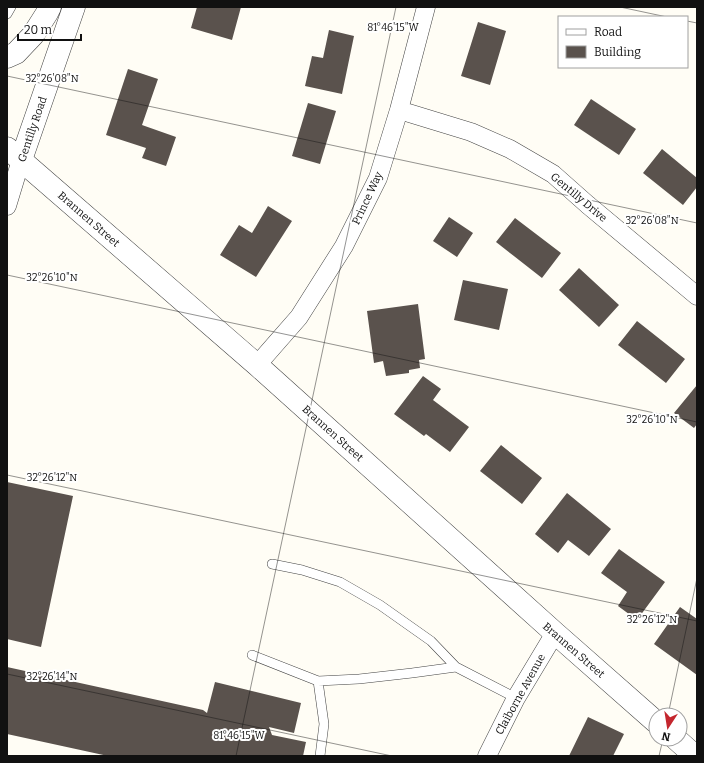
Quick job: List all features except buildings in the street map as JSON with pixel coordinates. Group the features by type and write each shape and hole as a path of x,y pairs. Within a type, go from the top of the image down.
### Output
{"street":[{"path":"7,57 16,53 33,35 50,7"},
{"name":"Gentilly Road","path":"7,206 14,154 74,7"},
{"name":"Prince Way","path":"257,366 299,317 344,246 378,178 399,110 426,7"},
{"name":"Gentilly Drive","path":"399,110 470,132 510,149 553,174 697,296"},
{"name":"Brannen Street","path":"14,154 257,366 648,715"},
{"name":"Claiborne Avenue","path":"487,756 516,698 555,633"},
{"path":"685,747 695,756"}],"lane":[{"path":"7,14 10,7"},
{"path":"272,564 302,570 340,582 380,605 431,641 456,667 516,698"},
{"path":"252,655 318,681 359,679 456,667"},
{"path":"318,681 324,724 320,756"}]}
